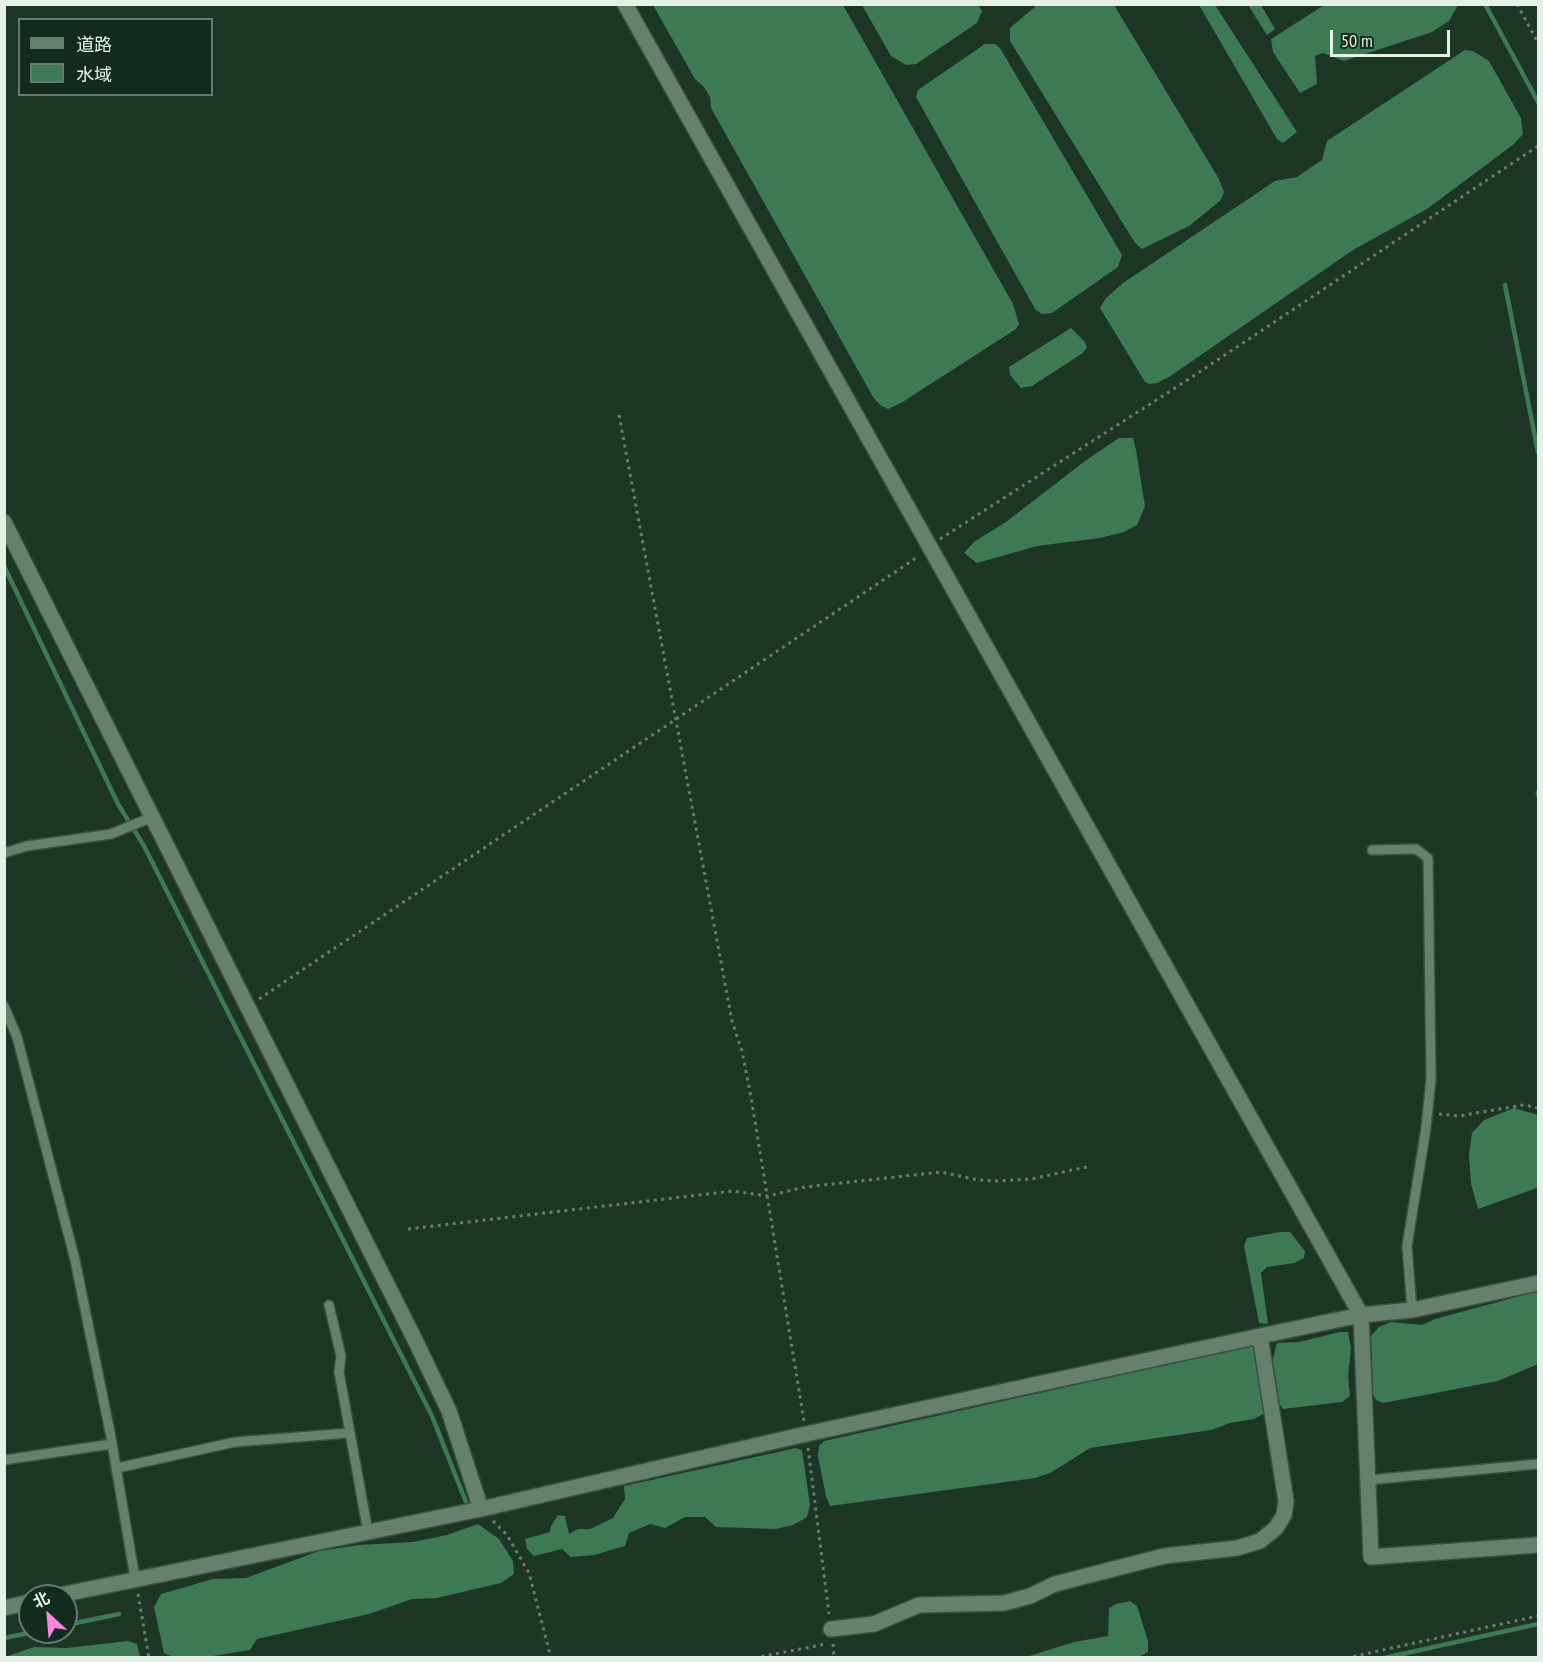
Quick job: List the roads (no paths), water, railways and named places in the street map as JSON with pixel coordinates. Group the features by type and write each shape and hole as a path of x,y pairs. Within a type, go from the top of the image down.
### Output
{"street":[{"path":"625,4 1360,1315 1371,1557 1539,1545"},
{"path":"4,522 146,820 248,1006 449,1411 481,1509"},
{"path":"78,1591 481,1509 806,1434 1260,1336 1360,1315 1412,1310 1539,1283"},
{"path":"832,1636 874,1624 919,1605 1004,1603 1030,1596 1055,1584 1164,1556 1237,1548 1260,1540 1276,1528 1284,1515 1286,1501 1260,1336"}],"lane":[{"path":"4,853 27,846 111,834 146,820"},
{"path":"1372,850 1416,849 1428,858 1431,1078 1428,1113 1407,1246 1412,1310"},
{"path":"4,1006 16,1037 75,1260 117,1468 135,1578"},
{"path":"329,1305 341,1356 339,1372 368,1532"},
{"path":"117,1468 235,1442 349,1434"},
{"path":"4,1460 112,1444"},
{"path":"1368,1480 1539,1464"}],"water":[{"path":"1326,4 1458,5 1449,21 1432,32 1344,61 1323,53 1315,56 1317,84 1300,93 1273,52 1271,39"},
{"path":"653,5 843,5 1013,304 1019,324 1016,329 901,403 888,409 880,405 873,397 711,108 710,97 695,79"},
{"path":"862,5 978,5 982,11 977,23 916,64 906,65 891,56"},
{"path":"1037,5 1114,5 1219,179 1224,192 1221,200 1189,226 1142,249 1135,243 1010,41 1010,28"},
{"path":"1199,5 1215,5 1297,132 1283,143 1277,139"},
{"path":"1248,5 1261,5 1275,29 1267,35"},
{"path":"985,44 995,44 1000,48 1122,255 1118,267 1052,313 1042,314 1035,309 916,97 918,90"},
{"path":"1465,50 1473,51 1489,61 1521,118 1523,134 1514,144 1427,209 1353,250 1169,377 1157,383 1145,382 1100,308 1106,298 1123,283 1275,181 1297,177 1322,160 1327,141"},
{"path":"1071,328 1085,342 1087,347 1083,353 1032,386 1021,388 1010,375 1009,367"},
{"path":"1119,438 1133,438 1136,450 1145,506 1137,525 1124,532 1100,538 1037,546 977,563 964,553 974,542 1006,522 1085,461"},
{"path":"1514,1108 1538,1115 1538,1190 1537,1188 1478,1209 1471,1184 1469,1155 1472,1133 1484,1120"},
{"path":"1290,1232 1305,1251 1304,1258 1294,1263 1267,1267 1261,1273 1268,1324 1259,1323 1244,1246 1247,1238"},
{"path":"1538,1291 1538,1364 1498,1381 1383,1403 1376,1400 1373,1394 1371,1336 1379,1327 1391,1322 1422,1325 1435,1319"},
{"path":"1348,1332 1351,1348 1348,1376 1350,1396 1342,1402 1283,1409 1278,1402 1272,1362 1277,1343 1299,1342"},
{"path":"1250,1346 1257,1347 1265,1413 1254,1419 1230,1423 1211,1430 1090,1448 1050,1473 1035,1478 830,1506 826,1496 818,1457 819,1446 824,1441"},
{"path":"796,1448 802,1450 810,1505 807,1517 793,1525 776,1529 716,1527 705,1517 685,1517 665,1528 650,1524 629,1533 625,1546 594,1555 571,1557 562,1549 534,1556 527,1549 525,1539 550,1532 558,1515 565,1516 569,1534 578,1529 590,1529 613,1518 625,1499 624,1486"},
{"path":"478,1524 499,1539 513,1561 514,1574 501,1583 437,1598 412,1599 369,1614 257,1639 250,1650 207,1657 173,1657 164,1653 154,1607 161,1594 213,1579 246,1578 319,1551 359,1545 413,1542 447,1535"},
{"path":"1130,1601 1137,1606 1148,1641 1148,1652 1137,1658 1026,1657 1074,1642 1108,1636 1109,1608"},
{"path":"128,1641 137,1644 140,1657 5,1657 34,1647 67,1648"}],"waterway":[{"path":"1485,4 1538,102"},
{"path":"1505,285 1538,452"},
{"path":"4,566 118,804 144,846 432,1416 466,1502"},
{"path":"78,1623 119,1614"},
{"path":"1384,1658 1538,1624"},
{"path":"4,1638 18,1635"}]}
